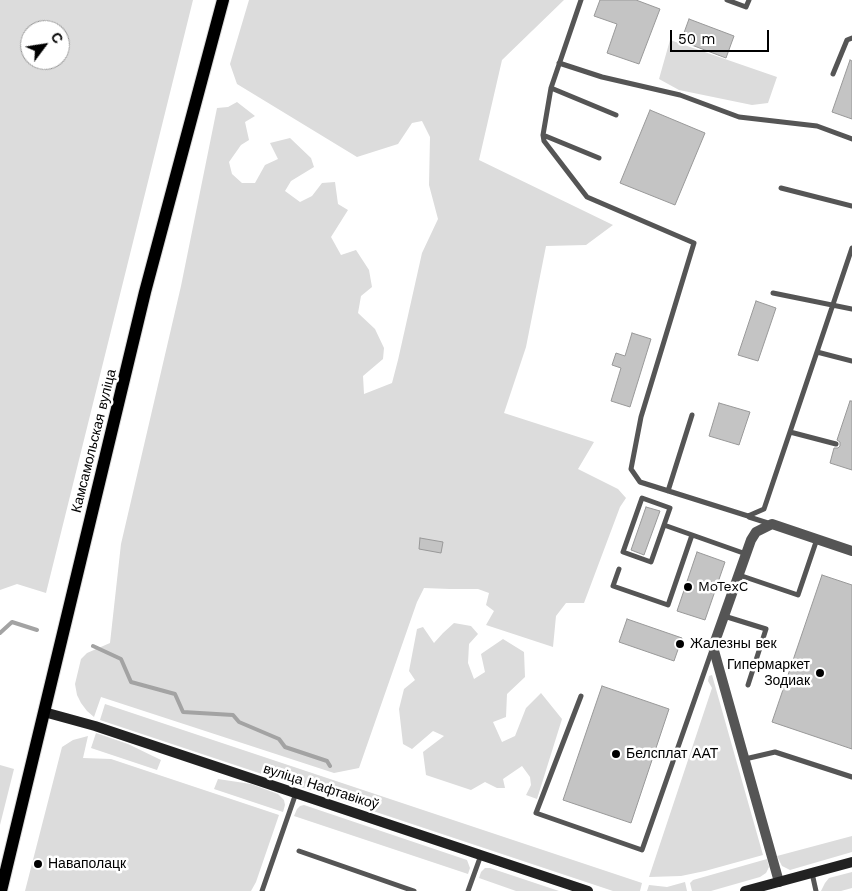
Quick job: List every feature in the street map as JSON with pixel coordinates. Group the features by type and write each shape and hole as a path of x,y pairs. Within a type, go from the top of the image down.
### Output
{"main road":[{"name":"Камсамольская вуліца","path":"1,891 145,292 223,0"}],"street":[{"path":"779,882 713,647 751,540 756,532 772,524 852,551"},
{"name":"вуліца Нафтавікоў","path":"44,712 95,726 588,891"},
{"path":"745,891 852,862"}],"lane":[{"path":"581,0 551,88 543,135 544,141 588,197 694,243 641,418 631,469 640,482 772,524"},
{"path":"727,0 746,7 749,0"},
{"path":"833,74 847,40 852,38"},
{"path":"559,63 602,77 680,95 739,117 817,126 852,139"},
{"path":"551,88 616,114"},
{"path":"543,135 598,158"},
{"path":"781,188 852,206"},
{"path":"756,532 852,248"},
{"path":"773,293 852,309"},
{"path":"817,352 852,361"},
{"path":"668,491 692,415"},
{"path":"790,432 836,444"},
{"path":"642,498 670,508 664,525 651,562 623,552 642,498"},
{"path":"748,516 764,509"},
{"path":"664,525 746,554"},
{"path":"619,568 613,586 668,606 692,535"},
{"path":"738,575 798,595 816,539"},
{"path":"724,616 766,629 748,685"},
{"path":"580,696 536,813 642,850 713,647"},
{"path":"745,759 775,752 852,777"},
{"path":"262,891 296,793"},
{"path":"299,851 414,891"},
{"path":"468,891 481,855"},
{"path":"812,873 816,891"}],"shaded area":[{"path":"0,0 193,0 46,593 17,584 0,590"},
{"path":"249,0 564,0 502,60 479,160 613,225 586,245 546,246 526,347 504,413 594,442 578,469 618,489 626,498 620,507 584,603 566,603 556,616 553,647 486,625 494,611 486,605 489,593 478,589 424,588 417,602 359,768 334,773 101,697 94,717 81,703 75,684 81,659 87,653 110,643 121,544 181,286 217,108 228,107 237,102 255,116 245,122 249,140 241,145 229,162 232,174 242,183 255,183 265,165 278,159 270,143 290,138 311,158 314,167 291,181 285,191 300,202 312,196 322,183 335,182 338,204 348,210 331,237 341,255 356,250 369,270 372,287 361,296 358,313 375,329 384,348 383,359 363,376 364,394 392,383 422,253 438,219 429,185 430,137 422,121 412,123 398,144 357,157 237,84 230,64"},
{"path":"670,40 777,77 768,103 752,105 679,90 659,79"},
{"path":"454,623 471,626 478,634 469,644 468,663 474,679 485,672 481,654 503,639 524,652 525,677 507,694 506,717 493,722 502,742 515,736 526,708 541,693 562,719 537,799 526,795 531,785 530,777 522,766 503,779 505,788 497,788 485,782 471,790 426,775 423,752 444,736 433,731 412,749 403,744 399,709 404,689 415,680 409,671 417,629 423,627 434,643"},
{"path":"712,675 763,855 681,876 649,877 712,688 708,681 709,676"},
{"path":"105,704 642,883 640,891 613,891 100,720"},
{"path":"96,733 128,744 161,760 157,770 91,748"},
{"path":"88,736 83,758 111,759 279,815 256,882 251,891 25,891 62,747 73,740"},
{"path":"0,765 14,769 0,825"},
{"path":"218,779 251,784 278,794 284,800 283,812 214,789"},
{"path":"304,805 467,860 470,868 468,874 294,816 297,809"},
{"path":"852,836 852,852 790,870 782,866 777,856"},
{"path":"767,859 769,867 766,873 760,877 711,891 692,891 690,883 693,880"},
{"path":"485,868 559,891 516,891 479,878"},
{"path":"852,872 852,888 841,891 821,891 829,878"},
{"path":"685,882 687,891 647,891 649,885 667,887"}],"building":[{"path":"600,0 636,0 660,9 639,64 607,53 617,24 594,16"},
{"path":"689,19 734,36 726,58 681,41"},
{"path":"850,60 852,61 852,119 832,112"},
{"path":"650,110 705,133 675,205 620,183"},
{"path":"756,301 776,308 758,361 738,355"},
{"path":"632,333 651,339 630,407 611,401 621,368 612,365 616,353 625,356"},
{"path":"850,401 852,401 852,470 830,463 834,448 840,446 840,442 837,440"},
{"path":"719,403 750,412 739,445 709,436"},
{"path":"646,507 660,511 644,555 631,550"},
{"path":"420,538 443,542 441,553 419,549"},
{"path":"697,552 725,562 705,620 677,611"},
{"name":"Гипермаркет Зодиак","path":"822,575 852,585 852,749 772,722"},
{"path":"627,619 682,638 674,661 619,642"},
{"name":"Белсплат ААТ","path":"602,686 669,709 631,823 563,800"}],"waterway":[{"path":"0,633 12,622 37,630"},
{"path":"93,646 121,659 131,682 175,694 183,712 233,715 239,722 279,739 285,747 327,761 330,766"}],"place":[{"name":"MoTexC","path":"688,587"},
{"name":"Жалезны век","path":"680,644"},
{"name":"Гипермаркет Зодиак","path":"820,673"},
{"name":"Белсплат ААТ","path":"616,754"},
{"name":"Наваполацк","path":"38,864"}]}
